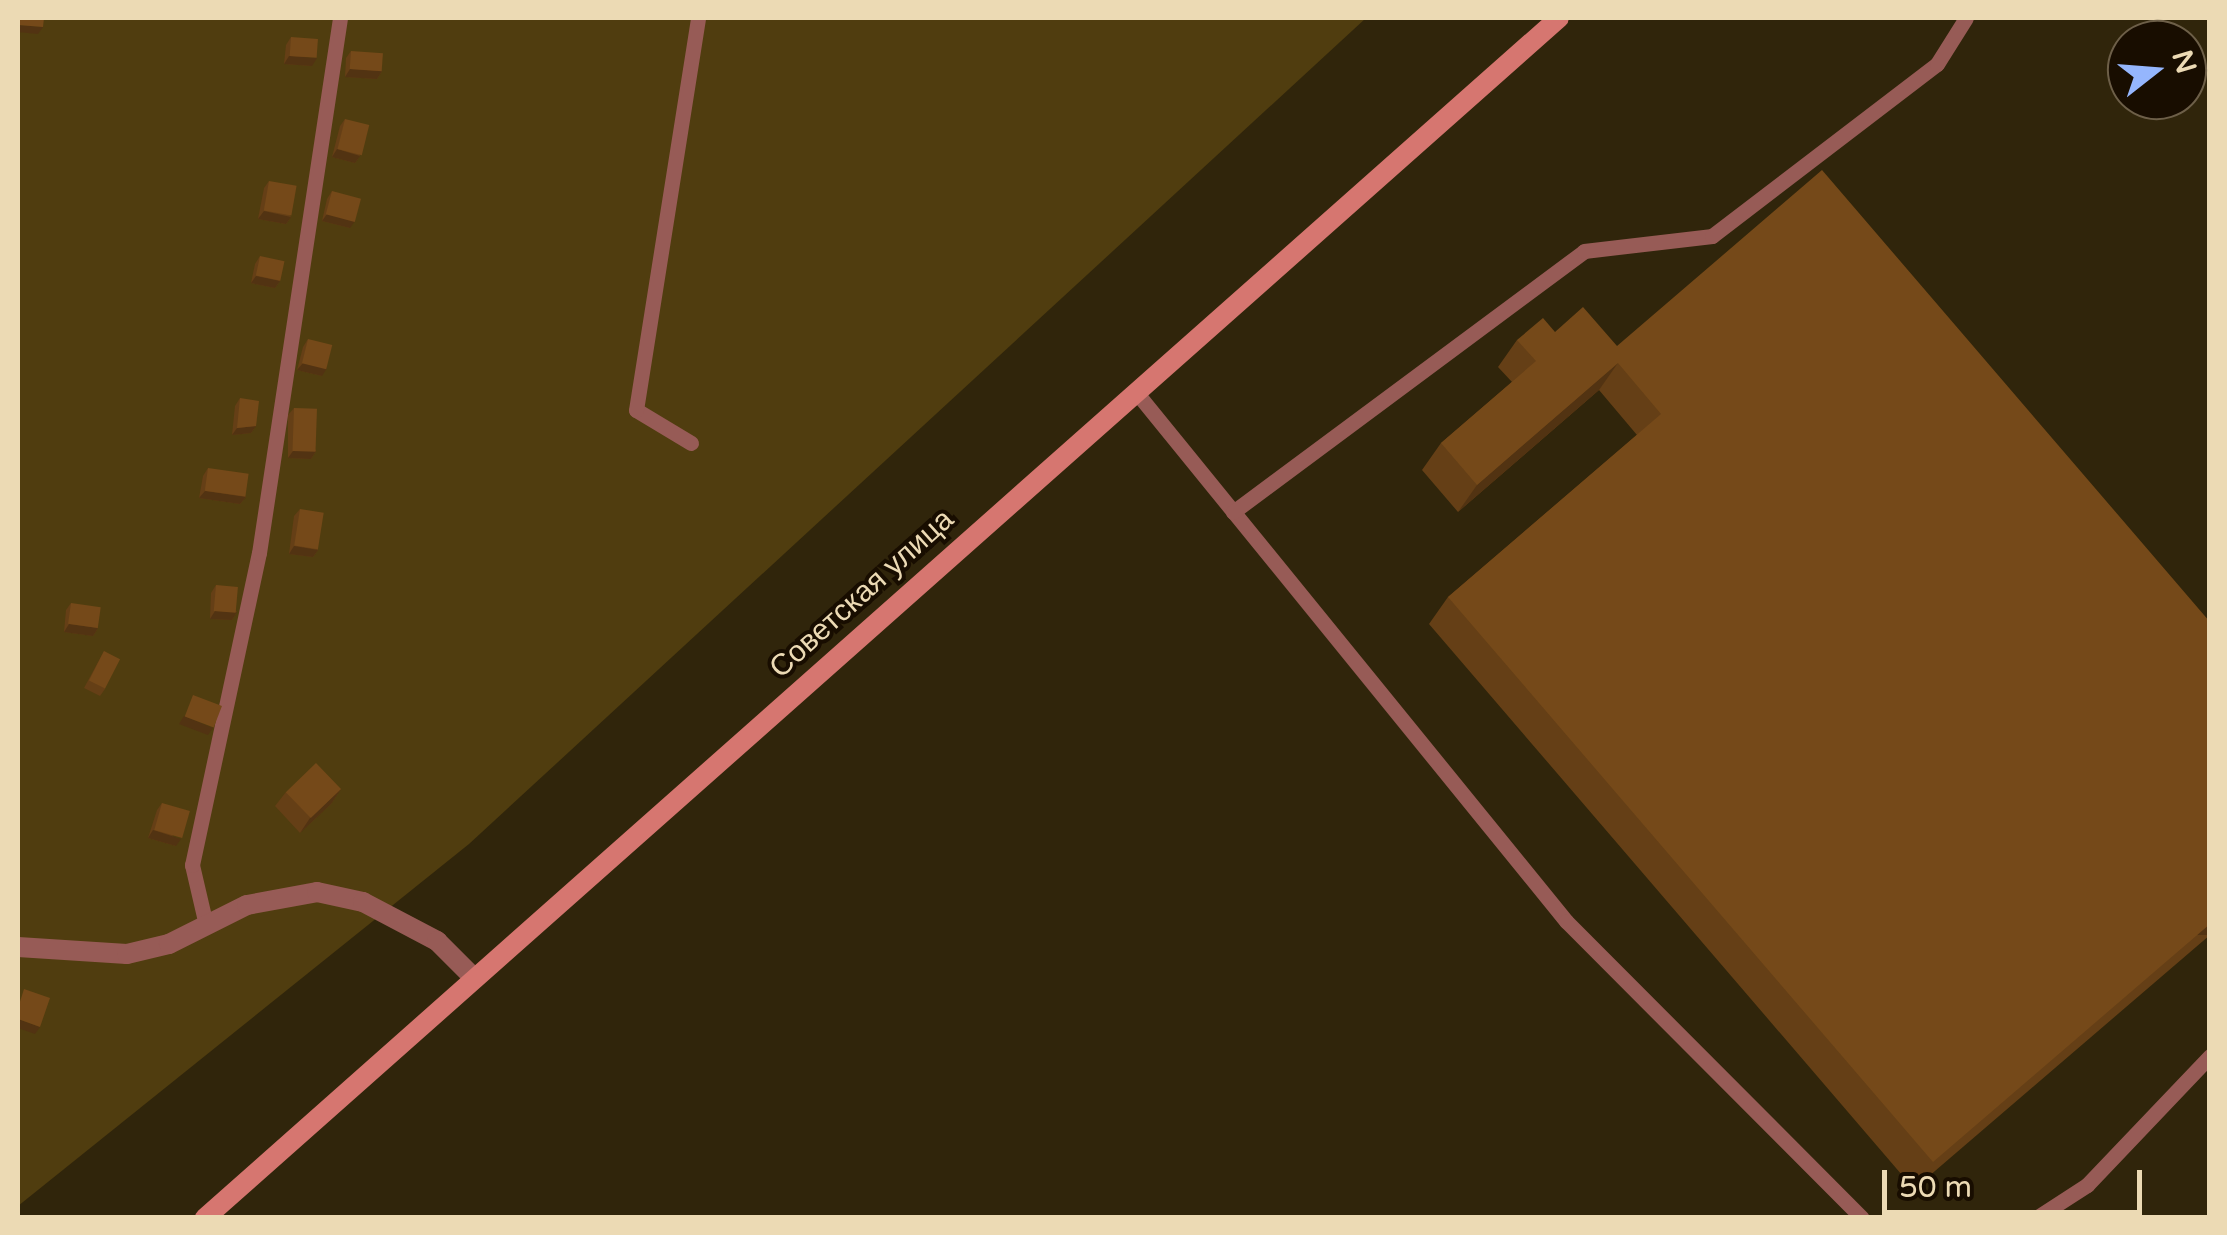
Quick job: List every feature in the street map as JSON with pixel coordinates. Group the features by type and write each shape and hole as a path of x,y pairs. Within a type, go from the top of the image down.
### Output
{"main road":[{"name":"Советская улица","path":"205,1218 1559,18"}],"street":[{"path":"18,947 127,954 248,905 317,892 363,902 438,941 474,978"}],"lane":[{"path":"206,925 192,865 259,553 340,18"},
{"path":"691,443 636,410 698,18"},
{"path":"1233,512 1584,250 1712,236 1937,64 1966,18"},
{"path":"1136,392 1566,921 1862,1218"},
{"path":"2036,1218 2086,1185 2210,1056"}],"shaded area":[{"path":"18,18 1366,18 469,844 18,1206"}],"building":[{"path":"18,18 44,18 43,27 18,25"},
{"path":"291,37 318,39 317,58 290,56"},
{"path":"351,51 383,53 382,71 350,69"},
{"path":"345,119 369,125 362,155 338,149"},
{"path":"1822,170 2210,622 2210,924 1933,1162 1448,597 1661,414 1618,363 1477,485 1441,443 1536,361 1517,340 1543,318 1555,332 1583,307 1617,346"},
{"path":"269,181 297,186 291,215 264,211"},
{"path":"332,191 361,199 355,222 326,214"},
{"path":"260,256 284,261 280,281 256,276"},
{"path":"308,339 332,345 326,369 302,363"},
{"path":"240,398 259,401 256,426 237,428"},
{"path":"294,408 317,409 315,452 292,451"},
{"path":"208,468 249,474 245,496 205,491"},
{"path":"300,509 324,513 318,549 294,546"},
{"path":"216,585 238,587 236,613 214,611"},
{"path":"71,603 101,607 98,628 68,624"},
{"path":"104,651 120,659 105,689 89,680"},
{"path":"193,695 222,706 214,728 185,716"},
{"path":"316,763 341,789 311,818 286,792"},
{"path":"162,803 190,811 182,838 154,830"},
{"path":"24,989 50,998 40,1027 18,1019"}]}
